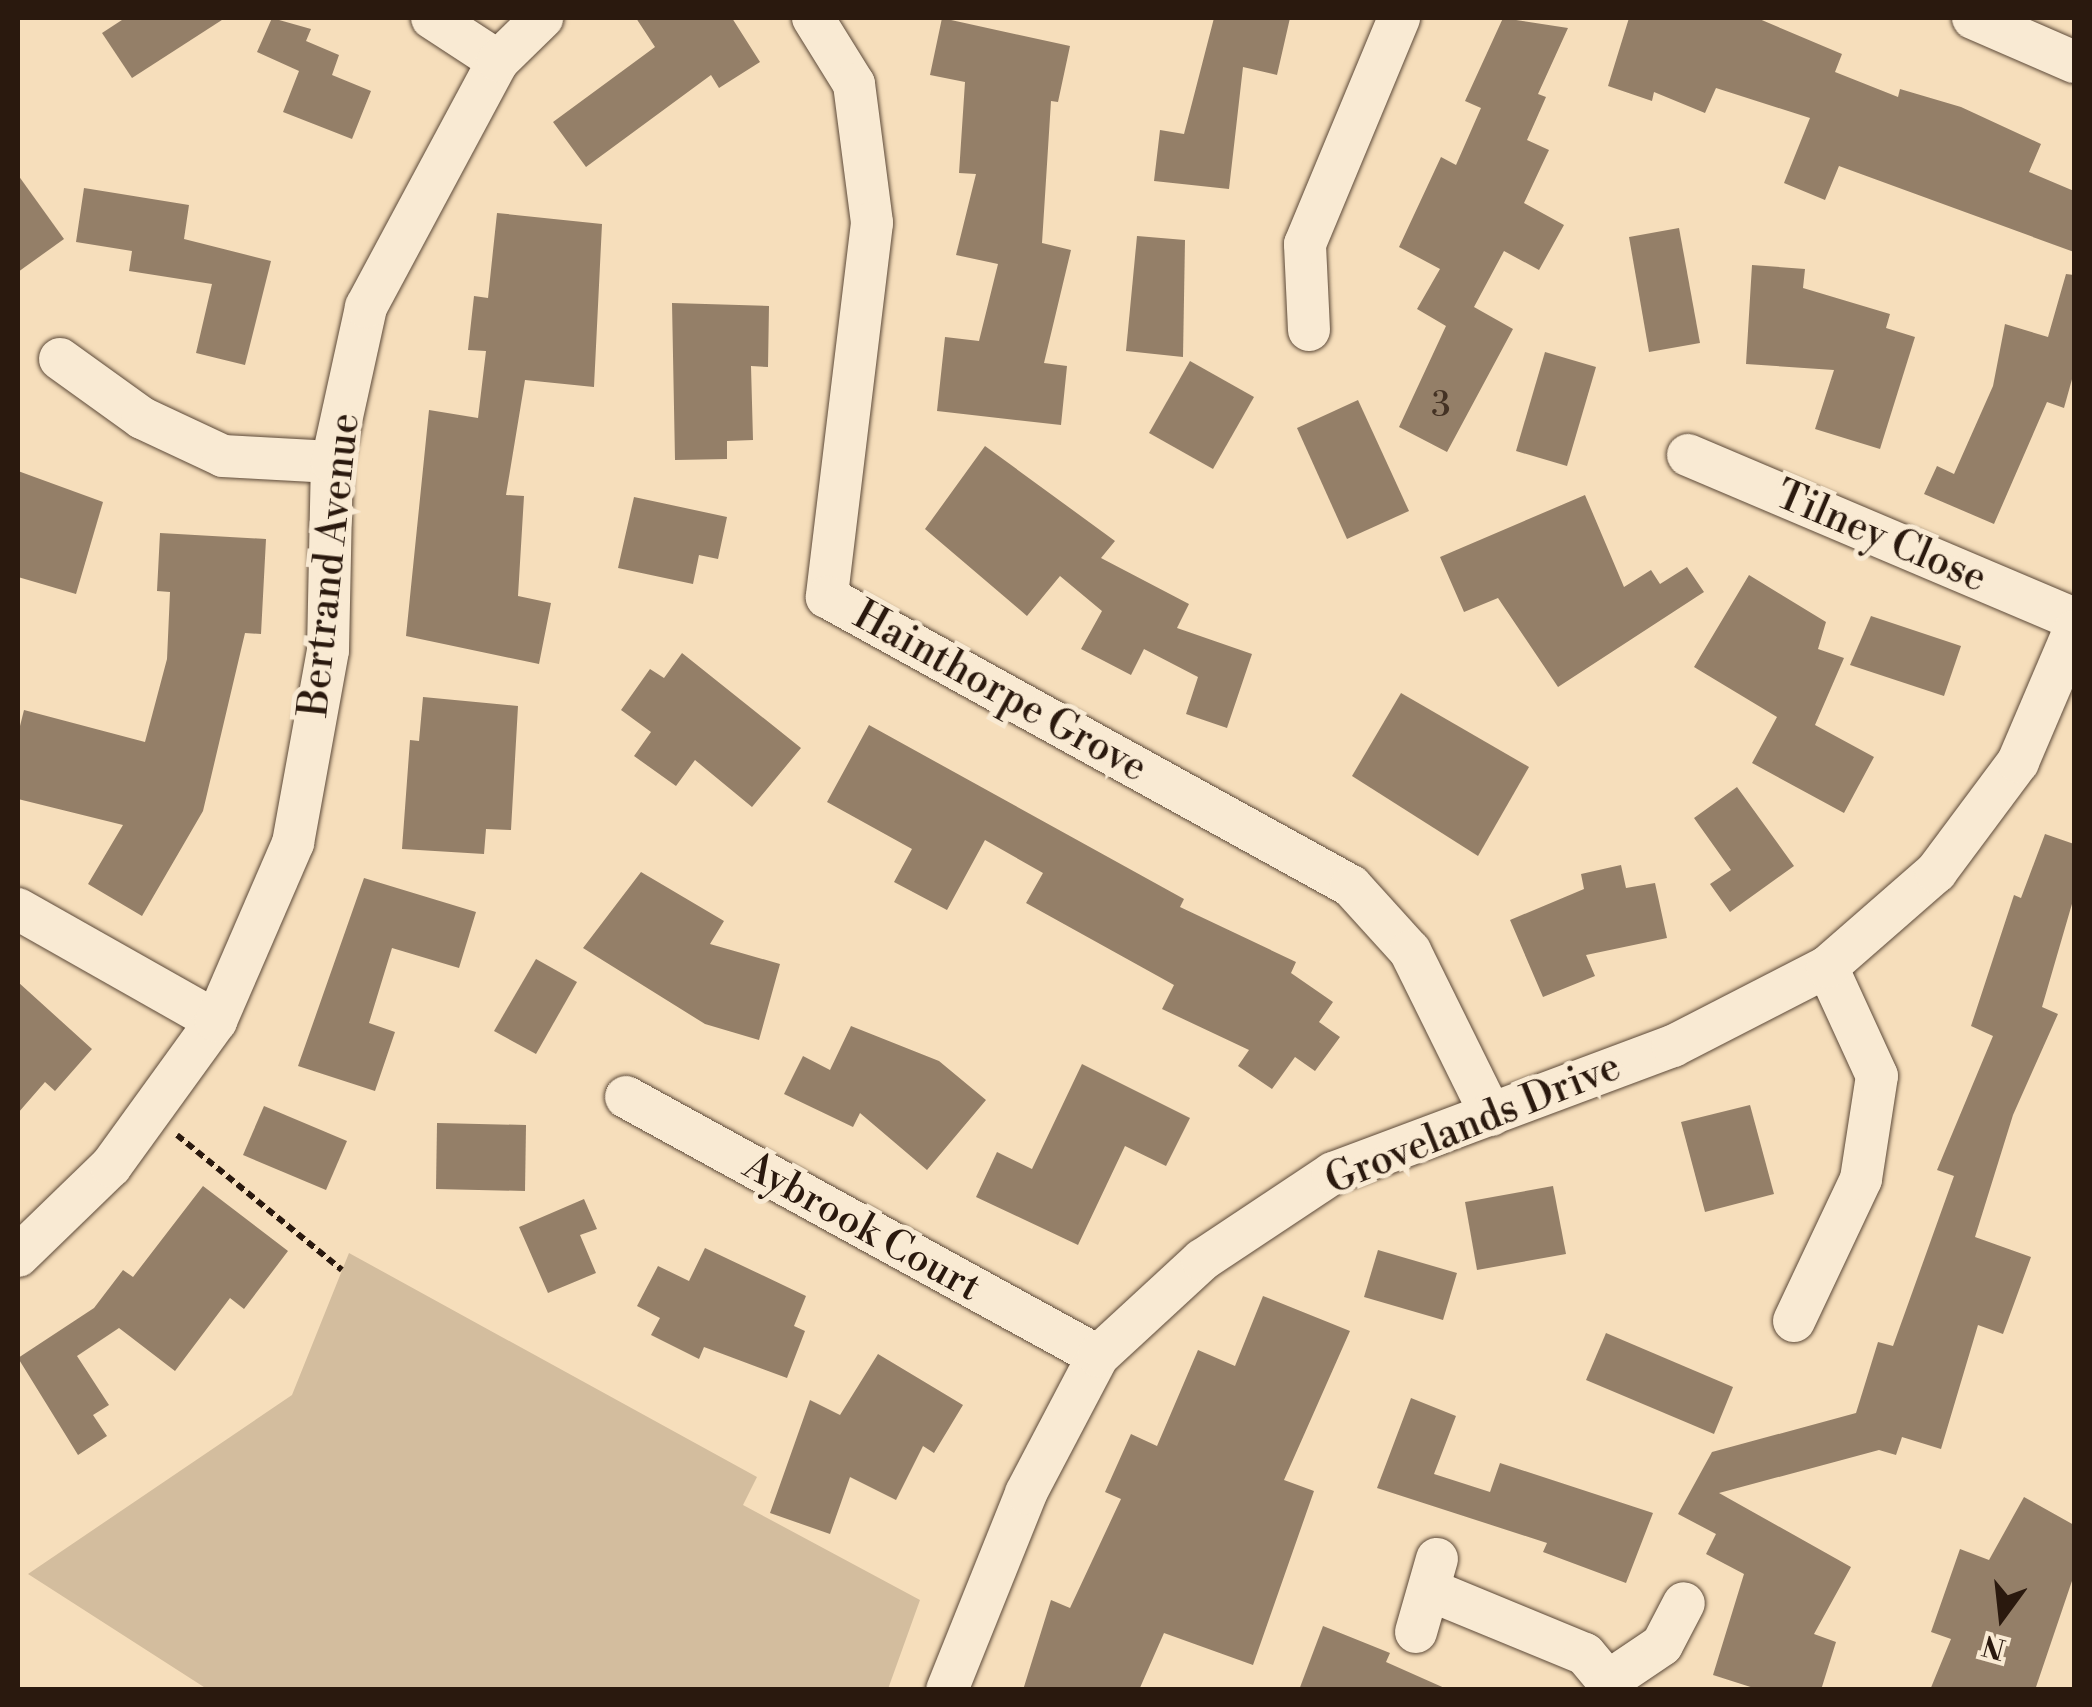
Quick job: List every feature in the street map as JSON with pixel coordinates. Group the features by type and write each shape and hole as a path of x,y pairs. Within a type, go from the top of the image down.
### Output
{"street":[{"path":"432,18 498,61"},
{"name":"Bertrand Avenue","path":"18,1256 110,1166 216,1021 293,843 328,650 332,462 366,307 498,61 542,18"},
{"name":"Hainthorpe Grove","path":"813,18 854,84 872,223 827,597 1352,886 1410,951 1491,1115"},
{"path":"1309,330 1306,244 1399,18"},
{"path":"1973,18 2074,62"},
{"path":"60,360 142,418 222,456 332,462"},
{"name":"Tilney Close","path":"1688,455 2074,619"},
{"name":"Grovelands Drive","path":"947,1690 1026,1492 1098,1356 1202,1260 1333,1173 1673,1046 1827,967 1936,872 2018,762 2074,631"},
{"path":"18,909 216,1021"},
{"path":"1794,1320 1862,1180 1878,1076 1827,967"},
{"name":"Aybrook Court","path":"626,1097 1098,1356"},
{"path":"1416,1632 1435,1575 1585,1654 1614,1684 1662,1645 1684,1603"}],"path":[{"path":"149,1112 342,1270"}],"shaded area":[{"path":"349,1253 757,1477 743,1505 920,1600 888,1689 207,1689 28,1574 292,1395"}],"building":[{"path":"125,18 225,18 132,78 102,33"},
{"path":"272,18 311,29 306,41 339,55 332,75 371,91 352,139 283,112 299,71 257,52"},
{"path":"636,18 732,18 760,62 719,88 711,75 586,167 553,122 655,47"},
{"path":"942,18 1070,46 1058,102 1051,101 1042,243 1071,250 1044,363 1067,366 1061,425 937,411 945,337 979,341 998,264 956,255 976,174 959,173 965,82 930,75"},
{"path":"1214,18 1290,18 1277,75 1243,67 1229,189 1154,181 1160,130 1184,134"},
{"path":"1503,18 1568,28 1538,94 1546,97 1527,140 1549,150 1524,203 1564,225 1539,270 1504,251 1474,307 1513,329 1447,452 1399,427 1446,326 1417,309 1440,269 1399,247 1441,157 1456,165 1481,108 1465,101"},
{"path":"1629,18 1757,18 1842,54 1835,72 1898,97 1900,89 1961,107 2041,144 2029,172 2074,191 2074,252 1839,166 1825,200 1784,183 1810,118 1716,88 1705,113 1654,92 1652,101 1608,86"},
{"path":"18,175 64,239 18,272"},
{"path":"84,188 189,205 184,239 271,261 245,365 196,353 212,284 129,271 132,251 76,242"},
{"path":"497,213 602,224 594,387 525,380 506,495 524,496 518,596 551,603 539,664 406,636 429,410 478,418 486,351 468,350 474,296 488,298"},
{"path":"1679,228 1700,343 1649,352 1629,237"},
{"path":"1137,236 1185,240 1183,357 1126,351"},
{"path":"1752,265 1805,269 1803,288 1890,314 1886,328 1915,337 1880,449 1815,429 1834,370 1746,364"},
{"path":"2066,274 2074,275 2074,372 2064,408 2047,402 1994,524 1924,494 1937,466 1954,474 1993,386 2005,324 2048,337"},
{"path":"672,303 769,306 768,367 751,366 753,440 727,441 727,459 675,460"},
{"path":"1545,352 1596,367 1567,466 1516,451"},
{"path":"1190,361 1254,397 1213,469 1149,433"},
{"path":"1358,400 1409,511 1347,539 1297,428"},
{"path":"985,446 1115,541 1101,558 1189,604 1177,628 1252,654 1227,728 1186,714 1198,677 1144,649 1131,675 1081,649 1102,611 1060,576 1027,616 925,529"},
{"path":"18,471 103,502 76,594 18,577"},
{"path":"1585,495 1624,587 1651,570 1660,584 1687,567 1704,592 1558,687 1498,598 1464,612 1440,557"},
{"path":"634,497 727,517 718,559 699,555 693,584 618,568"},
{"path":"160,533 266,539 261,634 245,633 203,811 142,916 88,884 123,825 18,799 18,734 24,710 145,742 167,659 170,592 157,591"},
{"path":"1749,575 1826,622 1818,649 1844,658 1815,725 1874,757 1844,813 1752,763 1777,717 1694,667"},
{"path":"1871,616 1961,646 1944,696 1850,665"},
{"path":"682,653 801,748 752,807 695,760 676,786 634,756 651,732 621,710 650,669 664,678"},
{"path":"1401,693 1529,767 1478,856 1352,776"},
{"path":"423,697 518,706 511,830 486,829 484,854 402,849 410,740 419,741"},
{"path":"869,725 1184,899 1180,907 1296,962 1291,973 1333,1002 1319,1022 1340,1037 1315,1071 1295,1057 1272,1089 1238,1066 1249,1050 1162,1009 1174,985 1026,903 1043,873 985,840 947,910 894,882 912,849 827,802"},
{"path":"1737,787 1794,866 1730,912 1710,884 1731,870 1694,818"},
{"path":"2045,834 2074,844 2074,897 2042,1007 2058,1014 2013,1115 1975,1237 2031,1257 2003,1334 1978,1325 1941,1449 1902,1437 1896,1455 1879,1450 1719,1493 1851,1567 1814,1634 1836,1642 1821,1690 1760,1690 1713,1675 1744,1574 1706,1554 1716,1534 1678,1514 1712,1452 1856,1413 1878,1342 1893,1346 1954,1176 1937,1170 1993,1036 1971,1026 2014,895 2021,898"},
{"path":"1621,865 1626,888 1655,883 1667,938 1586,955 1595,976 1543,997 1510,920 1584,889 1581,874"},
{"path":"641,872 724,921 710,944 780,964 759,1040 705,1024 583,948"},
{"path":"364,878 476,912 459,968 392,948 369,1023 395,1032 375,1091 298,1066"},
{"path":"536,959 577,982 536,1054 494,1031"},
{"path":"18,982 92,1049 55,1091 45,1082 18,1113"},
{"path":"851,1026 939,1061 986,1100 927,1170 860,1113 853,1127 784,1094 803,1056 830,1070"},
{"path":"1082,1064 1190,1118 1166,1166 1125,1146 1078,1245 976,1197 997,1152 1032,1169"},
{"path":"1750,1105 1774,1194 1705,1212 1681,1122"},
{"path":"264,1106 347,1141 326,1190 243,1155"},
{"path":"437,1123 526,1125 525,1191 436,1189"},
{"path":"203,1186 288,1251 244,1309 230,1298 175,1371 119,1328 77,1356 109,1405 93,1415 107,1436 78,1455 18,1358 94,1308 123,1270 133,1277"},
{"path":"1553,1186 1566,1254 1477,1270 1465,1202"},
{"path":"584,1199 597,1229 580,1235 596,1273 548,1293 519,1227"},
{"path":"705,1248 806,1296 794,1326 805,1331 787,1378 704,1347 699,1359 651,1335 660,1318 637,1306 658,1266 689,1281"},
{"path":"1378,1250 1457,1273 1443,1320 1364,1297"},
{"path":"1263,1296 1350,1331 1284,1480 1314,1491 1253,1665 1164,1633 1139,1690 1023,1690 1051,1600 1070,1608 1121,1499 1105,1492 1131,1434 1157,1446 1198,1350 1235,1366"},
{"path":"1606,1333 1733,1387 1714,1434 1586,1380"},
{"path":"878,1354 963,1405 934,1453 923,1446 896,1500 850,1477 830,1534 770,1513 810,1400 840,1415"},
{"path":"1411,1398 1456,1416 1434,1474 1490,1492 1500,1463 1653,1513 1626,1583 1543,1552 1547,1543 1377,1488"},
{"path":"2024,1497 2074,1525 2074,1575 2035,1690 1930,1690 1951,1639 1931,1632 1960,1549 1989,1560"},
{"path":"1323,1626 1390,1653 1386,1662 1449,1690 1299,1690"}]}
